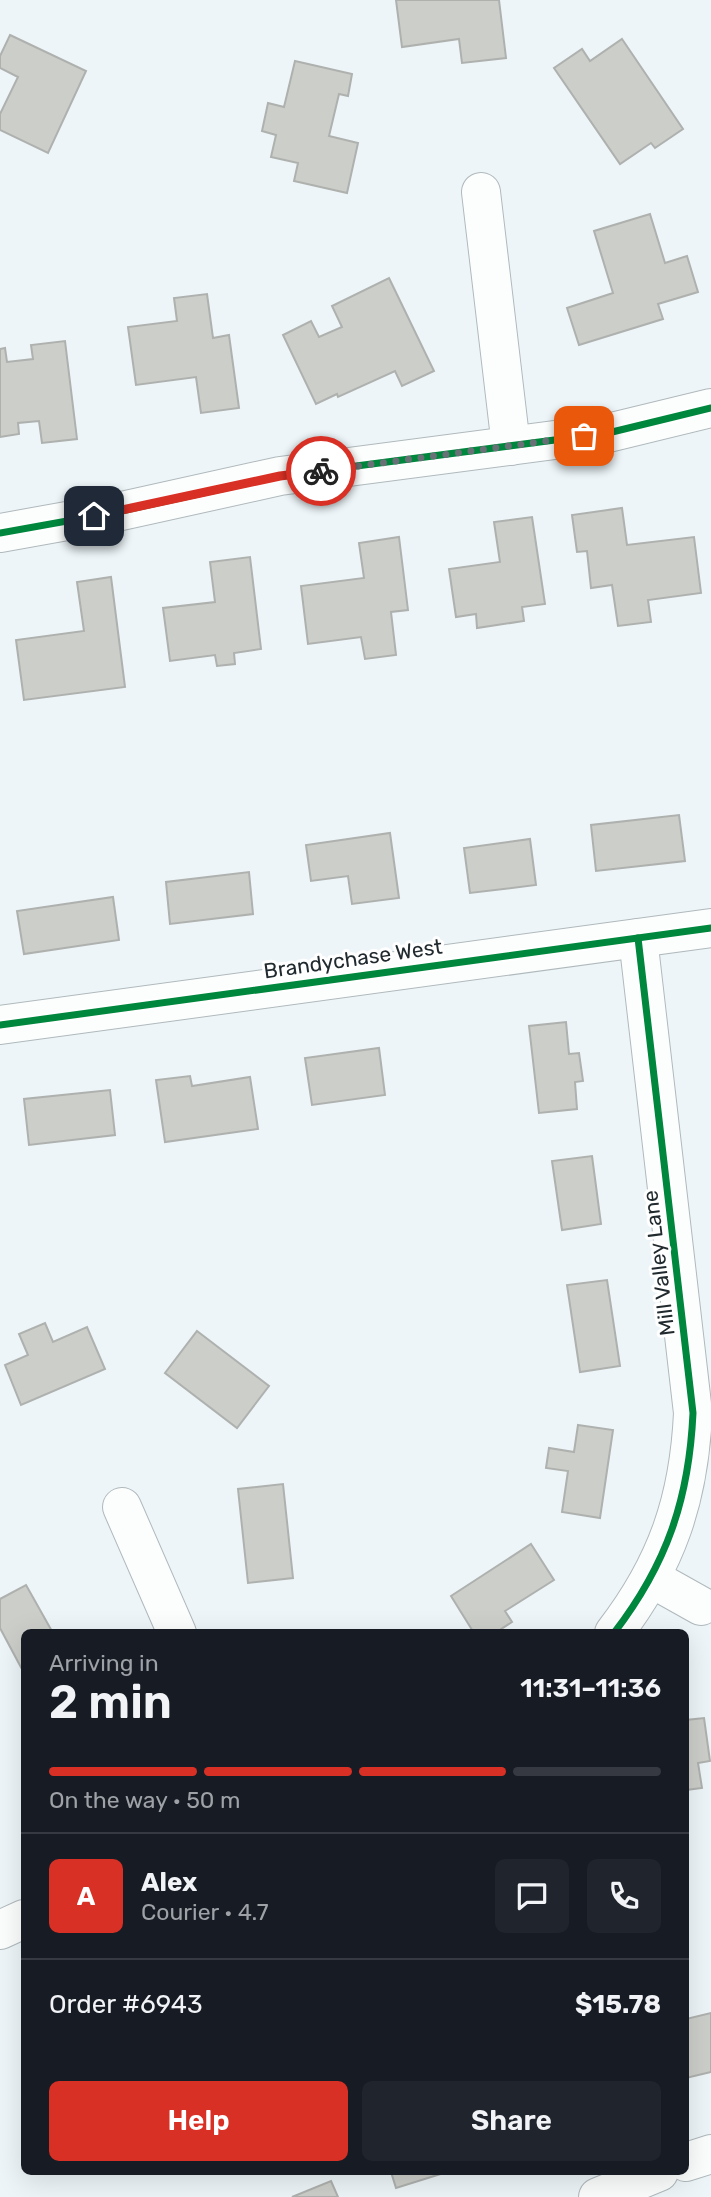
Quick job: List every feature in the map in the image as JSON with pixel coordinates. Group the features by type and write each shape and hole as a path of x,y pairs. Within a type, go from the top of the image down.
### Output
{"street":[{"path":"481,192 511,446"},
{"path":"0,533 117,512 280,476 608,433 711,408"},
{"name":"Brandychase West","path":"0,1025 711,928"},
{"name":"Mill Valley Lane","path":"617,1629 651,1578 668,1545 680,1508 691,1458 693,1413 638,938"},
{"path":"122,1507 175,1629"},
{"path":"651,1578 701,1606"},
{"path":"0,1930 21,1920"},
{"path":"689,2161 711,2154"},
{"path":"597,2197 652,2175"}],"building":[{"path":"396,0 499,0 506,58 462,63 459,39 402,47"},
{"path":"10,35 86,71 48,153 0,130 0,114 18,77 0,68 0,56"},
{"path":"622,39 683,129 655,148 651,143 620,164 554,68 582,49 590,61"},
{"path":"295,61 352,74 348,96 339,94 329,136 358,143 347,193 294,181 298,163 271,157 276,135 262,131 268,103 284,107"},
{"path":"650,214 665,263 687,256 698,292 658,304 663,319 579,345 567,308 613,293 594,231"},
{"path":"389,278 434,371 402,386 395,371 316,404 283,335 311,321 319,337 342,327 332,306"},
{"path":"207,294 213,338 229,335 239,408 201,413 196,377 136,385 128,327 177,321 174,298"},
{"path":"65,341 77,439 42,443 39,421 18,423 19,434 0,437 0,349 5,348 7,362 33,359 31,345"},
{"path":"622,508 627,545 694,537 701,593 648,600 651,622 618,626 612,585 591,588 587,551 577,552 572,515"},
{"path":"532,517 545,604 522,607 524,621 477,628 476,614 456,617 449,569 500,562 494,522"},
{"path":"399,537 408,610 391,612 396,655 365,659 361,637 308,644 301,586 364,578 359,543"},
{"path":"250,557 261,649 234,653 235,664 217,666 215,655 170,661 163,608 215,602 210,562"},
{"path":"111,577 125,687 24,700 16,640 84,631 77,582"},
{"path":"679,815 685,861 596,871 591,825"},
{"path":"390,833 399,898 352,904 348,876 311,881 306,845"},
{"path":"530,839 536,885 470,893 464,848"},
{"path":"249,872 253,914 170,924 166,882"},
{"path":"113,897 119,940 24,954 17,911"},
{"path":"566,1022 569,1054 579,1053 583,1081 575,1082 577,1109 539,1113 529,1026"},
{"path":"379,1048 385,1095 312,1105 305,1058"},
{"path":"190,1076 192,1086 250,1077 258,1129 165,1142 156,1080"},
{"path":"110,1090 115,1135 29,1145 24,1099"},
{"path":"592,1156 601,1224 562,1230 552,1161"},
{"path":"607,1280 620,1366 580,1372 567,1285"},
{"path":"45,1323 53,1342 87,1327 105,1369 21,1405 5,1365 28,1355 19,1334"},
{"path":"197,1331 269,1386 237,1428 165,1373"},
{"path":"578,1425 613,1430 600,1518 562,1512 568,1471 546,1468 549,1448 574,1452"},
{"path":"283,1484 293,1578 248,1583 238,1489"},
{"path":"531,1544 554,1580 505,1611 512,1622 501,1629 472,1629 451,1596"},
{"path":"26,1585 51,1629 21,1629 21,1667 0,1628 0,1599"},
{"path":"704,1718 710,1761 698,1763 702,1788 689,1790 689,1720"},
{"path":"711,2013 711,2072 689,2077 689,2018"},
{"path":"392,2175 437,2175 396,2188"},
{"path":"331,2181 338,2197 292,2197"}],"cycle path":[{"path":"0,533 117,512 280,476 608,433 711,408"},
{"path":"0,1025 711,928"},
{"path":"617,1629 648,1582 672,1529 686,1474 693,1413 638,938"}],"way so far":[{"path":"321,471 584,436"}],"route":[{"path":"94,516 280,476 321,471"}]}
